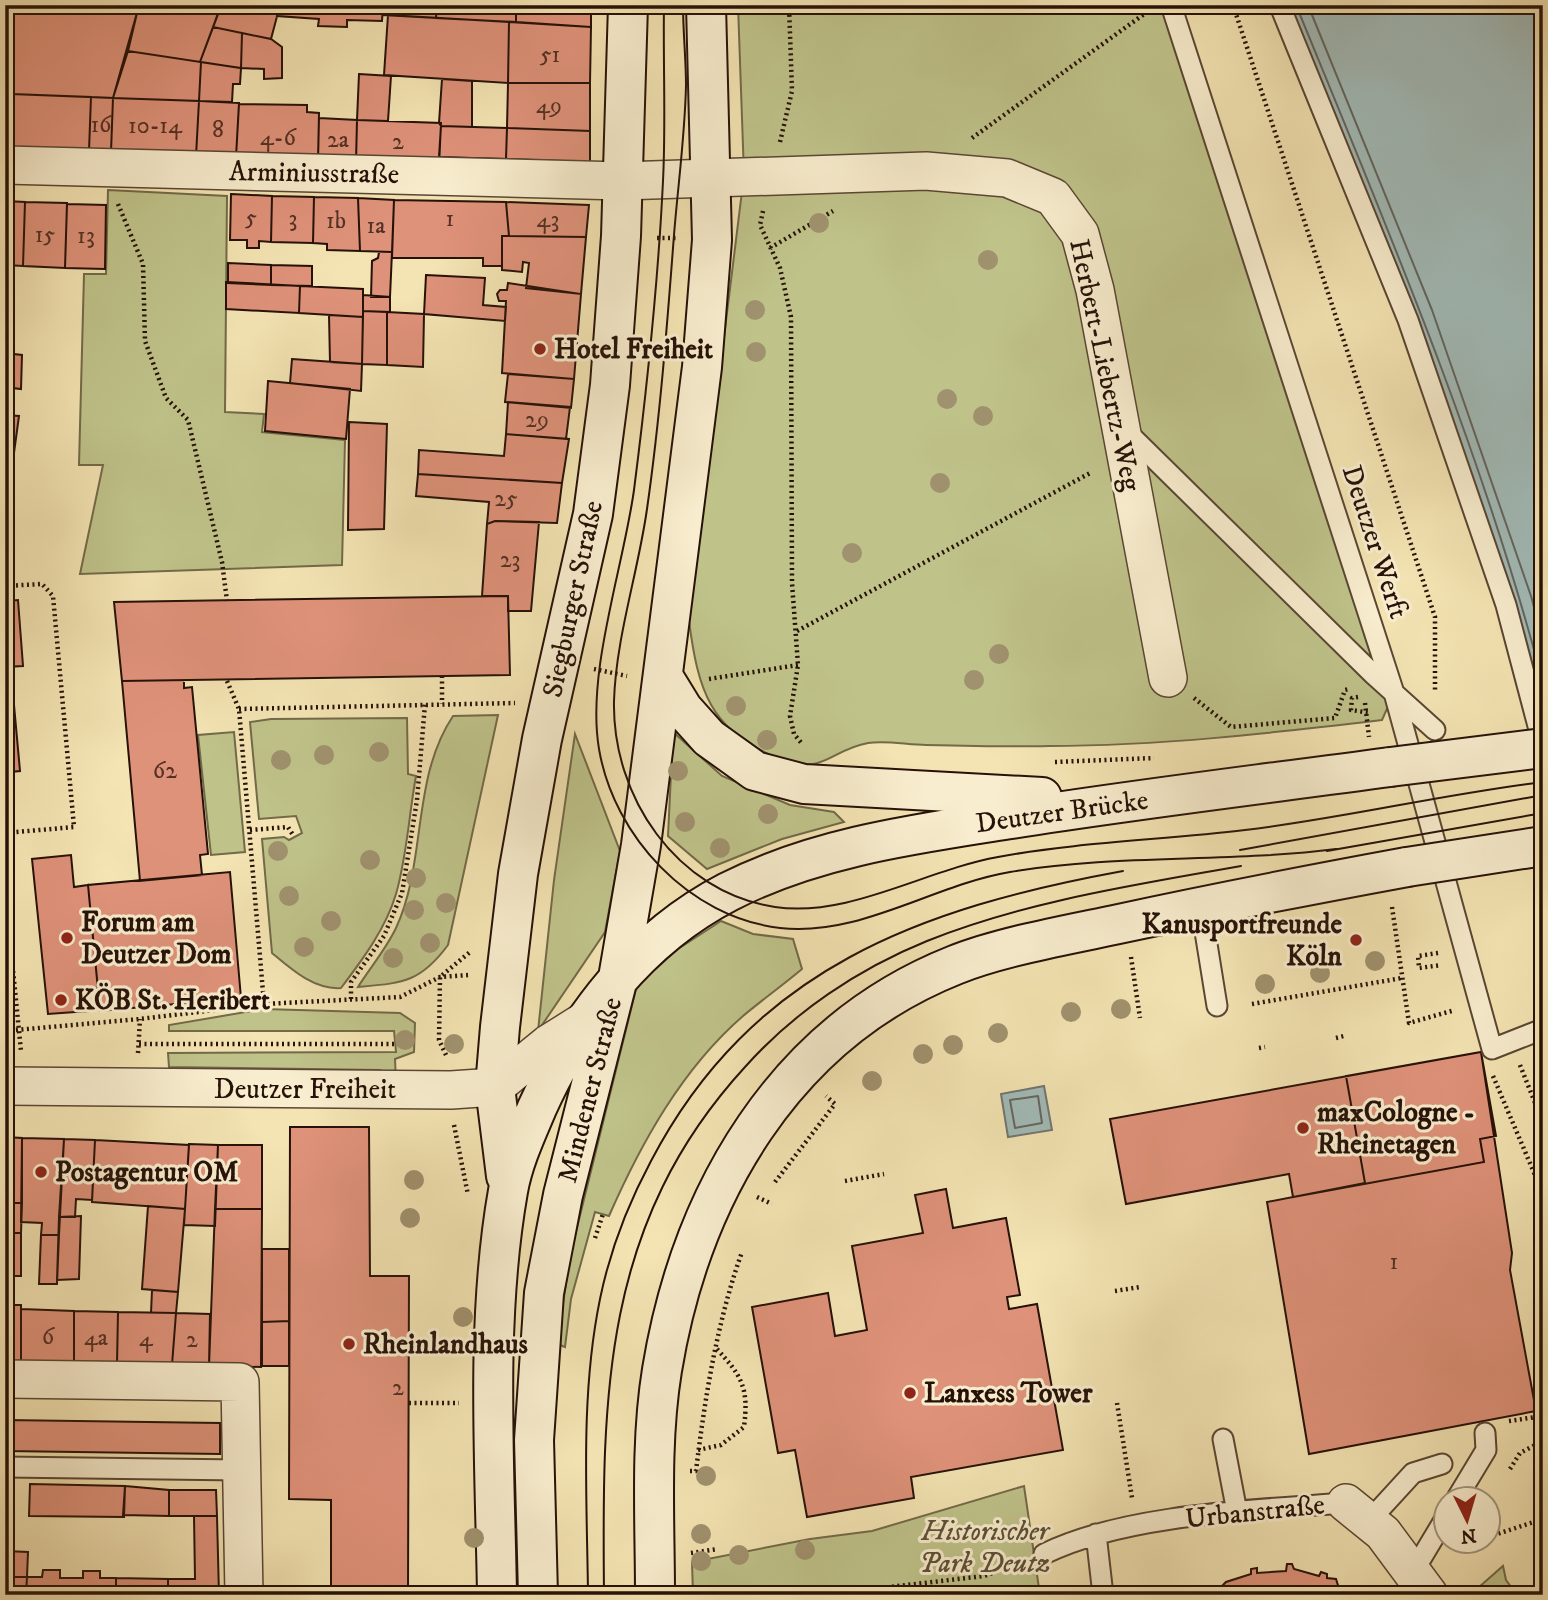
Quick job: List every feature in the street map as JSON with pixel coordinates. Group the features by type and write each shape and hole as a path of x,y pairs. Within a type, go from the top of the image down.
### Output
{"main road":[{"name":"Siegburger Straße","path":"508,1188 495,1087 518,874 542,739 593,514 610,385 622,181 628,5"},
{"path":"618,978 641,845 664,678 709,294 712,179 706,5"},
{"path":"664,678 683,709 709,738 755,771 792,781 866,789 1136,801"},
{"name":"Deutzer Brücke","path":"618,978 673,928 709,903 794,863 866,844 946,829 1136,801 1380,752 1543,746"},
{"path":"655,1595 655,1473 662,1372 678,1294 730,1167 757,1120 830,1040 876,1004 944,970 1068,935 1407,867 1543,846"},
{"name":"Mindener Straße","path":"497,1595 494,1431 496,1329 508,1188 523,1141 549,1082 583,1022 618,978"},
{"name":"Mindener Straße","path":"538,1595 534,1440 544,1293 563,1195 618,978"}],"street":[{"name":"Arminiusstraße","path":"5,165 622,181"},
{"name":"Herbert-Liebertz-Weg","path":"622,181 926,171 1007,178 1053,197 1080,234 1095,290 1168,678"},
{"path":"495,1087 548,1044 583,1022"},
{"name":"Deutzer Freiheit","path":"5,1086 399,1090 495,1087"},
{"path":"5,1379 240,1382 244,1595"},
{"path":"1357,1512 1384,1533 1421,1583"}],"lane":[{"name":"Deutzer Werft","path":"1171,5 1394,693 1463,949 1493,1049 1511,1042"},
{"path":"1282,5 1280,6 1408,320 1506,605 1543,746"},
{"path":"1123,440 1435,730"},
{"path":"1196,908 1217,1006"},
{"path":"1511,1042 1543,1029"},
{"path":"1466,1484 1486,1450 1485,1433"},
{"path":"1223,1439 1237,1511"},
{"path":"1357,1512 1413,1473 1442,1464"},
{"path":"5,1467 241,1469"},
{"name":"Urbanstraße","path":"1044,1554 1075,1539 1096,1534 1237,1511 1357,1512"},
{"path":"1096,1534 1104,1595"},
{"path":"1421,1583 1432,1554"}],"path":[{"path":"772,177 792,91 789,5"},
{"path":"926,171 1156,5"},
{"path":"1233,5 1435,617 1435,730"},
{"path":"117,170 117,202 144,264 145,341 166,398 188,420 222,562 227,601"},
{"path":"760,225 780,268 791,317 792,583 798,665 790,716 794,734 803,745 811,748"},
{"path":"650,237 681,239"},
{"path":"797,631 1123,440"},
{"path":"5,586 42,584 53,596 74,827 5,833"},
{"path":"591,669 633,677 710,680 798,665"},
{"path":"1168,678 1231,727 1335,718 1345,690 1374,675"},
{"path":"442,676 442,704"},
{"path":"227,681 239,709 264,1004"},
{"path":"1362,713 1351,710 1352,698 1358,697 1365,703 1380,752"},
{"path":"239,709 522,703"},
{"path":"351,999 351,982 384,936 402,893 417,800 425,704"},
{"path":"250,830 288,827 293,835"},
{"path":"5,889 19,1030"},
{"path":"1392,907 1409,1023 1462,1008"},
{"path":"1441,965 1419,968 1418,956 1463,949"},
{"path":"1130,950 1140,1018"},
{"path":"5,1031 264,1004 400,997 440,977 470,952"},
{"path":"440,977 468,975"},
{"path":"440,977 439,1040 448,1058"},
{"path":"1252,1004 1402,978"},
{"path":"140,1019 139,1044 398,1044"},
{"path":"1336,1038 1344,1036"},
{"path":"1511,1042 1543,1123"},
{"path":"1492,1073 1543,1194"},
{"path":"775,1182 831,1110"},
{"path":"454,1123 470,1205"},
{"path":"845,1181 884,1174"},
{"path":"682,1472 696,1471 704,1401 730,1286 742,1252"},
{"path":"1115,1291 1140,1287"},
{"path":"698,1450 721,1445 744,1427 746,1392 738,1373 716,1348"},
{"path":"409,1403 446,1404"},
{"path":"1117,1403 1130,1484"},
{"path":"1510,1421 1543,1416"},
{"path":"1520,1453 1543,1441"},
{"path":"1502,1533 1543,1519"},
{"path":"682,1555 718,1549"},
{"path":"821,1595 984,1576 1044,1554"}],"green space":[{"path":"738,5 1171,5 1394,693 1382,720 1132,744 1003,746 875,742 855,746 826,760 806,765 778,758 755,747 722,721 703,688 689,621 744,175"},
{"path":"108,190 227,196 225,412 264,414 262,432 345,440 342,565 80,574 103,465 79,465 84,274 106,274"},
{"path":"498,715 448,945 428,967 409,979 358,987 392,936 406,902 425,793 440,740 453,716"},
{"path":"407,718 408,774 416,776 400,880 392,907 380,931 341,988 321,986 272,953 262,839 284,837 289,840 302,833 296,816 259,819 250,722 271,719"},
{"path":"234,732 245,852 211,855 198,735"},
{"path":"673,732 722,776 790,805 834,812 844,822 782,839 707,869 668,836"},
{"path":"575,734 620,851 605,932 538,1031 554,880"},
{"path":"721,921 753,934 793,939 802,969 743,1016 701,1059 682,1083 649,1135 609,1216 595,1212 571,1299 565,1347 557,1344 570,1256 637,985 678,949"},
{"path":"264,1009 400,1013 415,1023 414,1052 395,1059 396,1082 380,1082 380,1070 169,1067 168,1053 396,1052 394,1031 169,1031 169,1025"},
{"name":"Historischer Park Deutz","path":"1024,1486 1040,1595 693,1595 692,1562 810,1539 872,1531"},
{"path":"1503,1566 1506,1580 1517,1595 1470,1595"}],"water":[{"path":"1282,5 1543,5 1543,745 1506,605"},
{"path":"1044,1086 1052,1130 1008,1137 1001,1094"}],"building":[{"path":"5,5 124,5 138,9 113,98 12,94 13,81 5,80"},
{"path":"124,5 211,5 220,9 200,62 128,51 138,9"},
{"path":"221,5 280,5 271,39 213,27"},
{"path":"280,5 383,5 382,21 347,20 347,27 318,26 319,19 277,16"},
{"path":"383,5 437,5 436,18 383,15"},
{"path":"437,5 516,5 516,22 436,18"},
{"path":"516,5 591,5 591,27 516,22"},
{"path":"388,15 509,22 508,83 384,75"},
{"path":"509,22 591,27 590,83 508,83"},
{"path":"213,27 242,33 241,68 200,62"},
{"path":"242,33 271,39 282,47 282,78 264,79 264,69 241,68"},
{"path":"128,51 201,62 199,101 113,98"},
{"path":"201,62 241,68 240,84 233,84 232,102 199,101"},
{"path":"359,74 391,76 388,121 357,120"},
{"path":"442,79 472,81 472,127 441,126 439,123"},
{"path":"5,80 13,81 11,148 5,148"},
{"path":"508,83 590,83 590,131 507,128"},
{"path":"12,94 91,97 89,151 11,148"},
{"path":"91,97 113,98 111,152 89,151"},
{"path":"113,98 199,101 196,156 111,152"},
{"path":"199,101 239,103 236,157 196,156"},
{"path":"239,104 307,105 307,112 319,113 318,161 236,157"},
{"path":"319,118 357,120 356,162 318,161"},
{"path":"357,120 441,123 439,166 356,162"},
{"path":"441,126 507,128 506,159 439,157"},
{"path":"507,128 590,131 590,162 506,159"},
{"path":"231,194 272,196 271,242 259,241 259,248 247,248 247,240 230,240"},
{"path":"272,196 314,197 313,243 271,242"},
{"path":"314,197 358,198 360,251 327,250 327,244 313,243"},
{"path":"358,198 394,200 392,252 360,251"},
{"path":"394,200 506,202 509,236 502,236 502,266 483,266 483,258 392,258"},
{"path":"5,201 25,202 23,266 5,265"},
{"path":"25,202 67,203 65,268 23,266"},
{"path":"506,202 589,205 586,237 509,236"},
{"path":"67,204 106,205 105,269 65,268"},
{"path":"502,236 586,237 581,294 526,288 529,263 523,262 522,272 502,270"},
{"path":"379,252 392,252 390,297 371,297 372,261 378,258"},
{"path":"228,263 271,265 271,285 228,283"},
{"path":"271,265 312,266 312,286 271,285"},
{"path":"426,275 485,278 483,305 506,307 505,321 424,314"},
{"path":"226,282 300,286 299,313 226,309"},
{"name":"Hotel Freiheit","path":"508,283 581,294 574,379 502,373 506,301 499,301 497,294 500,290 507,290"},
{"path":"300,286 363,289 363,317 299,313"},
{"path":"363,295 390,297 390,312 363,311"},
{"path":"363,311 387,312 387,365 362,364"},
{"path":"387,312 424,314 423,367 387,365"},
{"path":"329,315 363,317 362,364 330,362"},
{"path":"5,353 22,355 21,389 5,387"},
{"path":"292,359 362,364 361,391 290,383"},
{"path":"508,374 574,379 571,408 505,402"},
{"path":"268,381 350,389 346,439 265,431"},
{"path":"508,402 570,407 566,439 506,434"},
{"path":"5,415 19,416 14,453 5,452"},
{"path":"349,422 387,424 384,529 348,530"},
{"path":"506,434 569,439 562,483 418,474 419,450 504,456"},
{"path":"418,474 562,483 557,523 495,521 487,524 489,502 416,496"},
{"path":"495,521 539,522 531,611 508,611 508,596 482,596 487,524"},
{"path":"508,596 510,675 122,681 114,602"},
{"path":"18,600 23,666 5,667 5,601"},
{"path":"122,681 184,681 184,688 192,687 208,854 200,855 202,875 140,881"},
{"path":"5,705 14,705 20,771 10,772 12,797 5,798"},
{"name":"Forum am Deutzer Dom","path":"71,855 74,887 88,885 98,989 86,990 89,1011 48,1014 32,859"},
{"path":"230,872 241,998 100,1011 88,885"},
{"name":"maxCologne - Rheinetagen","path":"1481,1052 1496,1136 1480,1139 1484,1162 1293,1197 1289,1174 1126,1204 1110,1119"},
{"path":"1481,1052 1512,1253 1510,1270 1536,1411 1309,1454 1267,1202 1365,1183 1346,1076"},
{"name":"Rheinlandhaus","path":"290,1127 369,1127 370,1276 409,1276 408,1595 331,1595 331,1500 289,1499"},
{"path":"5,1137 22,1138 22,1203 5,1203"},
{"path":"22,1138 64,1139 59,1235 41,1235 42,1223 21,1222"},
{"path":"64,1139 95,1140 92,1200 76,1199 75,1217 59,1217"},
{"path":"95,1140 189,1145 185,1209 92,1202"},
{"path":"189,1144 218,1145 215,1226 184,1225"},
{"path":"218,1145 262,1145 262,1209 215,1209"},
{"name":"Lanxess Tower","path":"946,1189 953,1228 1006,1218 1020,1295 1007,1297 1009,1309 1037,1304 1063,1450 911,1477 914,1498 807,1517 795,1450 778,1453 752,1307 828,1293 835,1336 867,1330 852,1246 923,1233 915,1195"},
{"path":"5,1203 22,1203 21,1233 5,1233"},
{"path":"148,1206 185,1209 178,1292 142,1289"},
{"path":"215,1209 262,1209 261,1367 209,1366"},
{"path":"81,1216 79,1279 57,1280 59,1217"},
{"path":"5,1233 21,1233 21,1276 5,1276"},
{"path":"41,1235 59,1235 57,1284 39,1284"},
{"path":"262,1249 289,1249 289,1321 262,1322"},
{"path":"152,1290 178,1292 176,1313 151,1313"},
{"path":"5,1305 21,1305 21,1363 5,1363"},
{"path":"21,1309 74,1311 74,1364 21,1363"},
{"path":"74,1311 118,1312 117,1364 74,1364"},
{"path":"118,1312 176,1313 172,1365 117,1364"},
{"path":"176,1313 210,1314 209,1366 172,1365"},
{"path":"289,1321 289,1366 262,1366 262,1322"},
{"path":"5,1420 220,1423 220,1454 5,1451"},
{"path":"30,1484 125,1486 124,1517 29,1516"},
{"path":"125,1486 169,1490 169,1516 123,1515"},
{"path":"169,1490 216,1490 217,1516 169,1516"},
{"path":"194,1516 217,1516 219,1595 168,1595 168,1579 195,1579"},
{"path":"5,1551 28,1552 27,1577 5,1577"},
{"path":"1287,1564 1292,1564 1294,1569 1319,1576 1321,1572 1327,1574 1327,1578 1336,1579 1341,1595 1197,1595 1196,1590 1221,1587 1226,1582 1251,1574 1251,1569 1257,1568 1257,1573 1286,1571"},
{"path":"43,1570 60,1570 60,1578 83,1578 83,1571 100,1571 100,1578 116,1578 116,1595 26,1595 27,1577 42,1577"},
{"path":"5,1577 27,1577 26,1595 5,1595"},
{"path":"116,1578 168,1579 168,1595 116,1595"}],"tram line":[{"path":"664,5 664,159 652,336 634,490 601,654 596,719 599,749 607,782 621,813 639,841 661,867 687,890 715,908 747,921 780,928 810,929 868,918 953,888 1010,872 1091,863 1255,856 1336,849"},
{"path":"683,5 686,85 684,122 659,407 647,509 623,629 614,701 616,737 624,771 638,804 657,834 680,860 708,882 740,898 775,907 803,909 859,899 970,863 998,857 1059,848 1282,825 1543,782"},
{"path":"1240,850 1543,795"},
{"path":"1327,851 1543,813"},
{"path":"604,1595 605,1450 610,1381 620,1314 637,1250 662,1187 698,1126 745,1067 784,1028 828,994 876,965 927,941 1003,915 1042,905 1241,866"},
{"path":"588,1595 587,1409 600,1299 614,1245 635,1194 651,1161 692,1095 739,1039 791,994 849,958 912,928 978,905 1049,886 1123,871"}],"place":[{"name":"Hotel Freiheit","path":"540,349"},
{"name":"Forum am Deutzer Dom","path":"67,938"},
{"name":"Kanusportfreunde Köln","path":"1356,940"},
{"name":"KÖB St. Heribert","path":"61,1000"},
{"name":"maxCologne - Rheinetagen","path":"1303,1128"},
{"name":"Postagentur OM","path":"41,1172"},
{"name":"Rheinlandhaus","path":"349,1344"},
{"name":"Lanxess Tower","path":"910,1393"}]}
